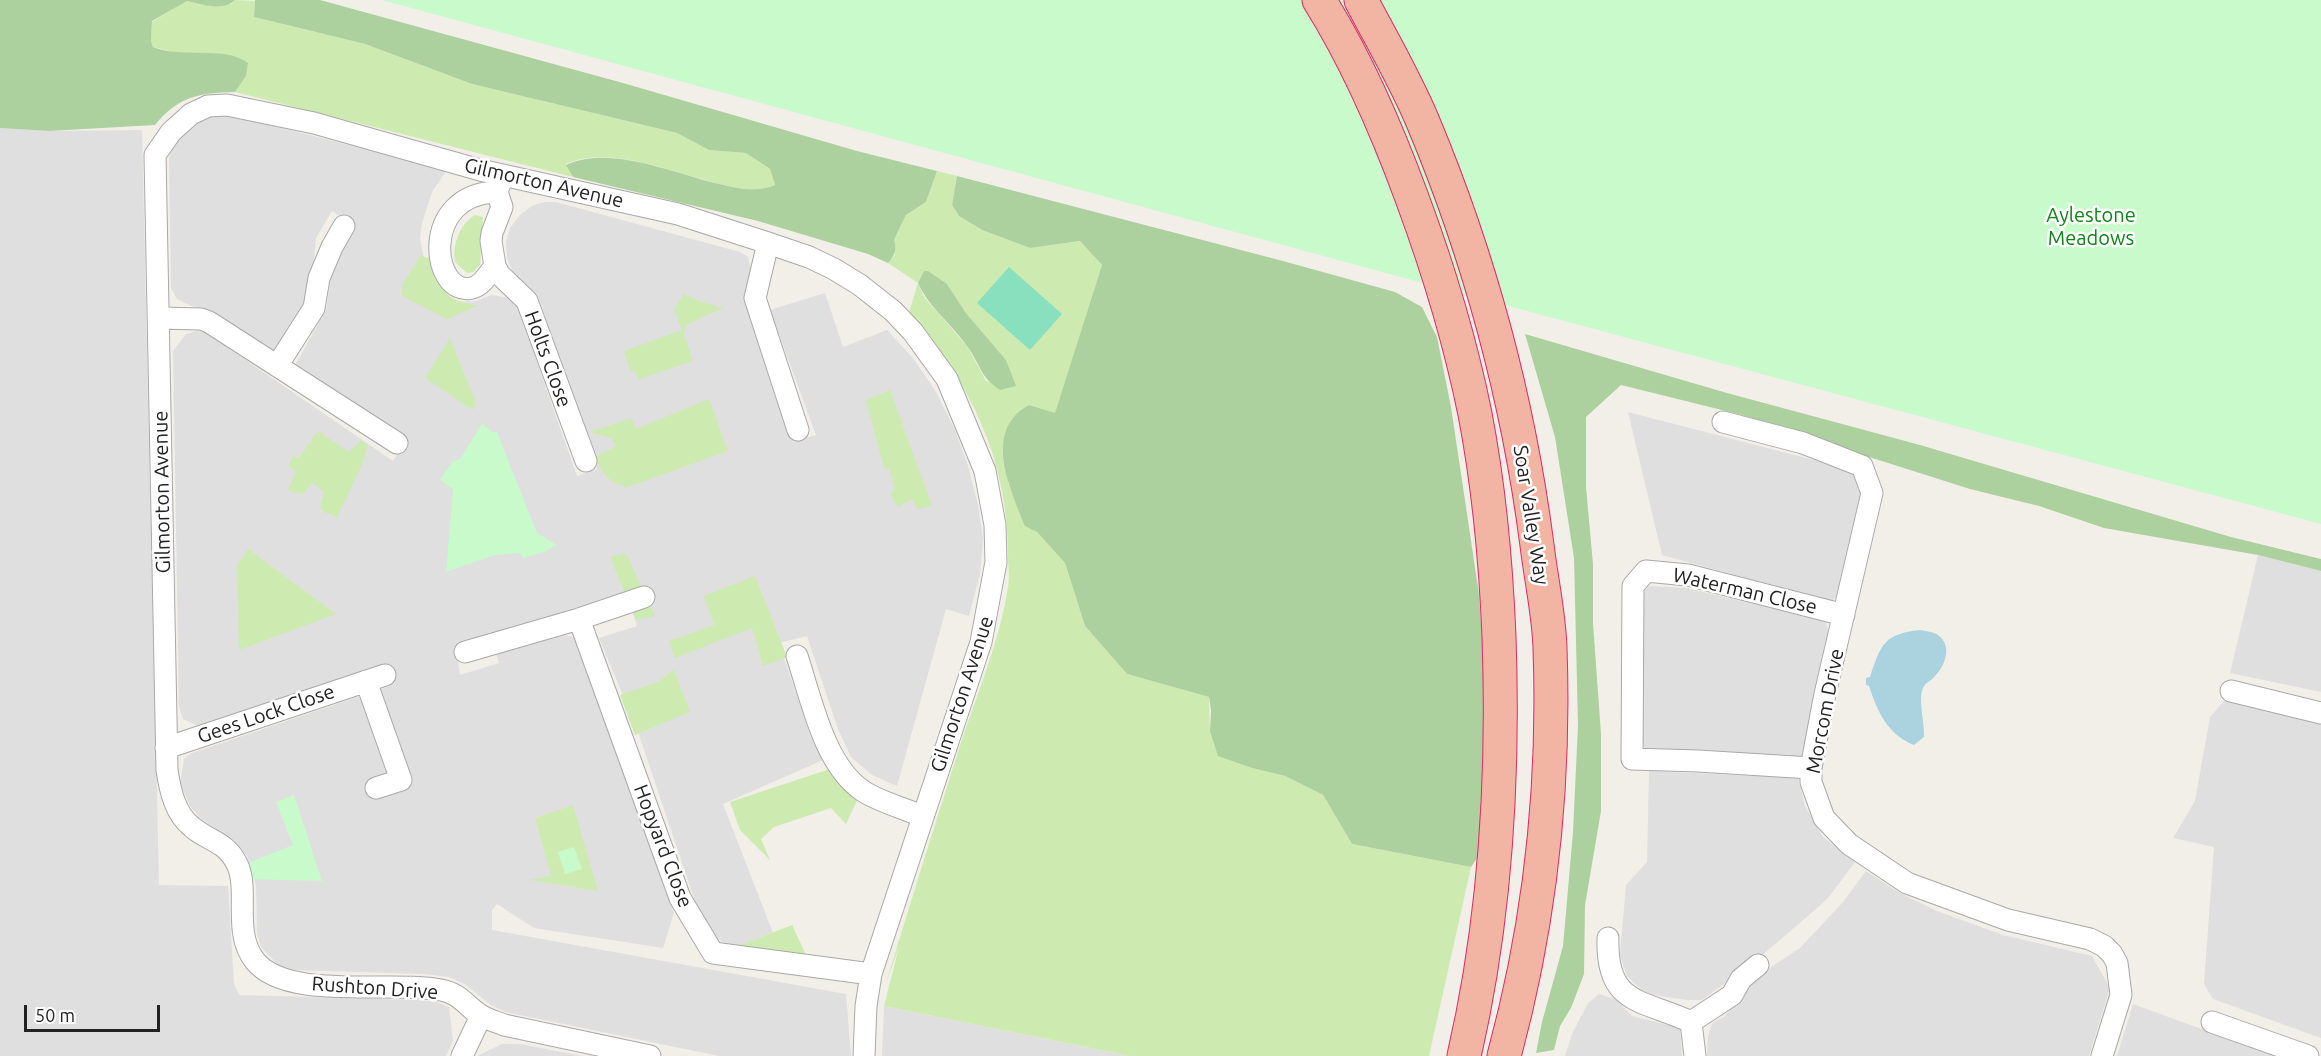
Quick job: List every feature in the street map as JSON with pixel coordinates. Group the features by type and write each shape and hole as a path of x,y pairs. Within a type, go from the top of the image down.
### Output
{"highway":[{"name":"Soar Valley Way","path":"1319,0 1335,26 1389,136 1432,252 1460,350 1477,426 1496,575 1501,723 1493,882 1477,990 1464,1056"},
{"name":"Soar Valley Way","path":"1361,0 1423,120 1472,249 1502,354 1529,484 1550,644 1551,694 1547,807 1533,921 1504,1056"}],"street":[{"name":"Gilmorton Avenue","path":"241,874 230,853 217,841 192,827 181,814 170,792 166,748 155,155 177,126 191,114 208,106 227,105 314,123 500,184 678,214 809,257 860,285 900,318 947,380 985,471 992,499 997,543 990,603 981,642 871,974 866,1006 864,1056"},
{"path":"500,184 502,207 495,220 491,241 495,266 480,285 472,288 458,287 452,282 441,262 439,245 442,226 450,213 461,203 500,184"},
{"path":"277,366 314,308 319,278 344,226"},
{"path":"768,243 755,298 798,430"},
{"name":"Holts Close","path":"495,266 499,274 527,302 586,461"},
{"path":"159,318 194,319 208,322 397,443"},
{"name":"Morcom Drive","path":"1723,422 1803,444 1862,466 1872,493 1811,768 1811,782 1824,818 1849,844 1907,883 2008,920 2090,939 2112,954 2117,963 2121,995 2102,1056"},
{"name":"Waterman Close","path":"1811,768 1632,759 1633,586 1646,571 1688,575 1844,615"},
{"path":"465,652 579,619 644,597"},
{"name":"Hopyard Close","path":"579,619 680,898 714,953 871,974"},
{"path":"797,656 830,750 839,766 862,790 922,816"},
{"name":"Gees Lock Close","path":"166,748 376,678 401,780 376,788"},
{"path":"2231,691 2321,713"},
{"name":"Rushton Drive","path":"241,874 241,915 246,943 254,961 268,974 290,982 322,985 441,990 460,996 481,1016 504,1025 650,1056"},
{"path":"1608,938 1607,961 1614,981 1629,997 1691,1022"},
{"path":"1691,1022 1732,995 1741,979 1758,964"},
{"path":"462,1056 481,1016"},
{"path":"1691,1022 1695,1056"},
{"path":"2212,1022 2308,1056"}],"shaded area":[{"path":"220,115 242,118 447,170 432,192 422,223 420,239 424,259 448,302 476,301 492,295 509,298 518,308 577,476 597,469 541,304 514,275 507,258 506,242 510,228 520,215 532,206 544,202 556,202 740,252 748,257 751,271 746,296 797,441 816,435 770,310 825,293 843,347 887,330 912,357 935,390 955,430 968,466 978,505 983,539 980,574 969,616 946,609 897,786 872,775 851,757 838,729 807,636 779,643 811,737 823,760 723,804 773,933 734,948 714,937 702,922 637,729 599,638 637,626 626,591 456,648 460,675 499,663 496,653 564,635 573,637 580,643 674,913 663,948 534,928 497,904 492,910 492,930 846,994 851,1056 719,1056 505,1012 491,1005 463,983 449,977 425,974 293,970 278,965 261,947 257,933 256,885 247,856 234,840 201,819 190,806 180,783 184,759 192,753 390,686 383,666 212,726 196,725 183,719 179,706 173,351 186,334 196,331 205,332 393,461 406,439 294,367 326,310 334,259 355,225 332,211 316,238 310,300 275,353 212,312 177,299 171,288 169,158 177,137 202,119"},
{"path":"0,128 49,131 142,130 159,885 228,886 234,984 239,995 437,1002 449,1007 453,1041 446,1056 0,1056"},
{"path":"1628,412 1856,471 1865,494 1841,594 1831,601 1662,555"},
{"path":"2258,555 2321,571 2321,692 2230,673"},
{"path":"1649,586 1686,588 1825,621 1831,637 1802,757 1647,749 1639,742 1639,595"},
{"path":"2225,700 2321,723 2321,1038 2213,999 2204,984 2214,847 2173,838 2195,801 2210,717"},
{"path":"1649,771 1798,778 1805,806 1823,837 1855,862 1828,898 1816,909 1760,957 1702,1000 1646,994 1627,976 1620,955 1626,885 1647,862"},
{"path":"1866,871 1900,893 1937,911 2003,935 2092,956 2110,988 2089,1056 1707,1056 1708,1036 1712,1023 1724,1017 1759,975 1800,948 1843,902"},
{"path":"1599,994 1615,999 1632,1016 1680,1028 1682,1056 1565,1056 1572,1034 1588,1003"},
{"path":"2133,1004 2275,1056 2117,1056"},
{"path":"884,1006 1130,1056 882,1056"},
{"path":"502,1044 520,1044 582,1056 477,1056"}],"green space":[{"path":"0,0 235,0 224,6 187,1 152,21 151,41 153,47 165,50 216,53 238,58 248,63 246,76 235,92 190,98 173,108 155,125 49,131 0,128"},
{"path":"187,0 205,5 231,4 235,0 255,1 254,17 365,44 472,84 677,133 709,150 746,153 770,169 775,185 759,189 736,188 658,166 619,158 600,157 566,164 573,177 235,92 246,76 215,53 181,54 153,47 152,22"},
{"path":"255,0 320,0 623,83 857,151 937,171 926,202 906,215 894,240 895,252 888,263 868,254 758,221 573,177 566,165 582,160 619,159 735,188 759,189 775,185 770,169 746,153 709,150 677,133 472,84 365,44 254,17"},
{"name":"Aylestone Meadows","path":"382,0 2321,0 2321,524 1419,282"},
{"path":"937,171 957,176 952,205 959,216 982,230 1030,248 1080,241 1102,265 1055,414 1029,405 1008,483 1025,525 1037,532 1065,563 1085,626 1127,674 1209,697 1210,731 1252,768 1285,776 1323,795 1352,844 1471,867 1429,1056 1130,1056 884,1006 899,947 885,986 958,752 993,649 1009,579 1006,520 1001,487 982,425 951,367 909,313 918,283 888,263 895,255 894,240 906,215 926,202","holes":["924,271 947,284 966,313 1006,360 1015,386 986,381 967,346 924,297 918,283"]},
{"path":"957,176 1395,292 1422,307 1437,337 1451,407 1479,594 1486,697 1480,854 1471,867 1352,844 1323,795 1285,776 1218,756 1210,731 1209,697 1127,674 1085,626 1065,563 1037,532 1025,526 1007,478 1003,445 1006,430 1015,416 1029,405 1055,413 1102,265 1080,241 1030,248 982,230 959,216 952,205"},
{"path":"475,215 483,217 480,265 473,272 467,273 455,262 454,255 461,229"},
{"path":"421,255 432,260 443,287 451,297 478,306 447,319 402,296 402,285"},
{"path":"1009,267 1062,314 1030,350 977,303"},
{"path":"924,271 928,271 947,284 966,313 1006,360 1016,386 1000,390 988,380 967,346 923,292 918,283"},
{"path":"684,294 723,308 686,325 684,334 693,361 638,380 635,371 630,371 624,351 682,330 674,309"},
{"path":"1525,334 1727,393 1920,445 2231,537 2321,559 2321,571 2258,555 2104,528 2039,506 1970,489 1742,415 1621,385 1586,417 1586,487 1593,564 1593,623 1601,734 1601,811 1585,905 1584,974 1571,1008 1560,1026 1554,1050 1536,1053 1563,946 1573,832 1578,725 1574,558 1555,437"},
{"path":"450,338 476,403 473,410 425,378"},
{"path":"890,390 932,505 918,510 912,499 898,507 890,494 895,490 889,468 884,468 866,400"},
{"path":"709,399 728,451 625,488 613,482 602,471 595,457 616,446 611,438 589,432 631,418 636,429"},
{"path":"482,424 493,432 497,432 537,533 557,545 544,552 523,558 520,553 495,555 446,572 453,489 440,480 452,462 460,459"},
{"path":"318,431 349,452 361,440 368,446 362,465 337,517 320,508 324,491 312,483 302,495 288,490 296,471 288,466 293,456 299,458"},
{"path":"248,549 336,614 239,650 237,566"},
{"path":"626,553 655,616 636,620 610,557"},
{"path":"755,576 787,657 763,666 752,628 675,658 669,641 714,625 704,596"},
{"path":"674,670 690,712 635,735 620,695 658,682"},
{"path":"839,766 862,790 846,824 831,808 774,827 761,839 770,860 740,830 730,802"},
{"path":"294,795 322,881 246,879 243,865 293,845 276,802"},
{"path":"573,805 598,891 529,880 551,876 535,818"},
{"path":"574,847 582,869 565,874 558,852"},
{"path":"792,925 809,961 726,951"}],"water":[{"path":"1920,630 1932,632 1943,640 1946,656 1942,667 1922,691 1924,737 1914,745 1890,729 1869,686 1866,685 1866,678 1870,677 1877,656 1891,638"}]}
